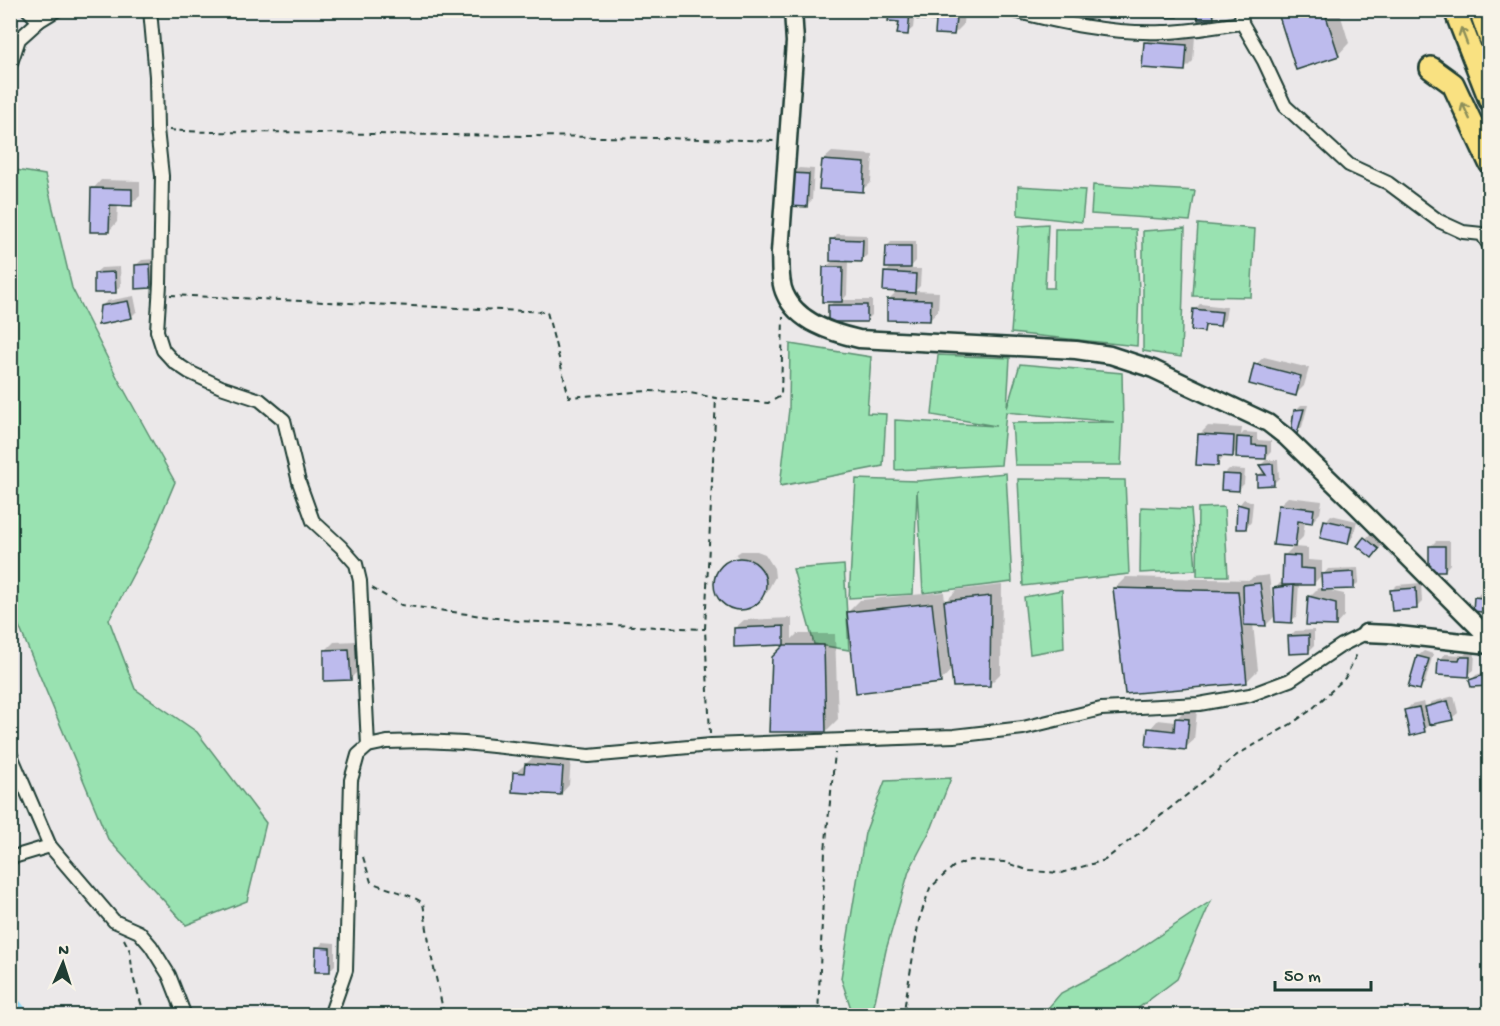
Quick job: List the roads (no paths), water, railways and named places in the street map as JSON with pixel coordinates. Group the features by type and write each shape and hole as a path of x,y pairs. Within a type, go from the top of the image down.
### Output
{"highway":[{"path":"1455,10 1490,100"},
{"path":"1480,10 1490,38"},
{"path":"1431,68 1453,84 1490,164"}],"street":[{"path":"28,10 39,21"},
{"path":"10,66 19,39 39,21 57,10"},
{"path":"150,10 162,176 157,331 163,350 174,362 221,387 260,399 284,420 299,482 313,520 356,564 360,581 368,746"},
{"path":"793,10 795,42 780,252 784,293 794,309 829,332 859,339 1076,350 1110,355 1153,369 1268,423 1286,437 1350,498 1490,639"},
{"path":"1011,10 1082,27 1137,32 1165,32 1241,17 1285,106 1349,165 1388,183 1439,221 1463,232 1482,234 1490,247"},
{"path":"330,1016 346,970 351,780 358,755 368,746 387,742 423,741 589,756 711,746 954,736 1023,728 1101,709 1199,704 1250,695 1290,681 1342,645 1366,633 1490,645"},
{"path":"10,753 50,846 114,921 139,933 151,946 169,975 185,1016"},
{"path":"10,858 50,846"}],"waterway":[{"path":"10,1006 18,1016"}]}
